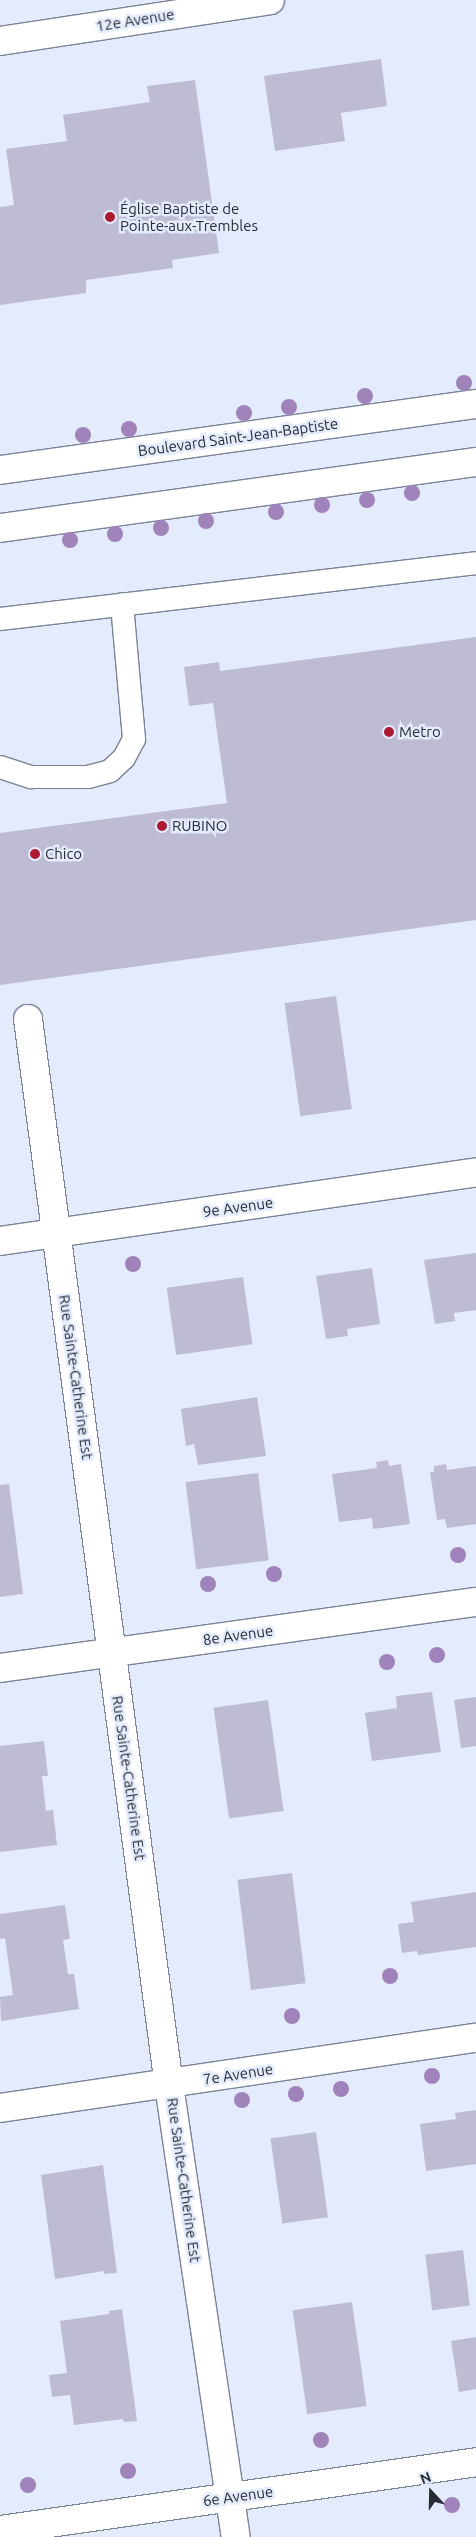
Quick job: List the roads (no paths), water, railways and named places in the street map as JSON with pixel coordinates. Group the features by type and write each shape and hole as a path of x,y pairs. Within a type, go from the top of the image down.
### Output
{"street":[{"name":"12e Avenue","path":"0,41 270,0"},
{"name":"Boulevard Saint-Jean-Baptiste","path":"0,470 476,404"},
{"path":"0,528 476,462"},
{"name":"Rue Sainte-Catherine Est","path":"28,1019 170,2085 236,2537"},
{"name":"9e Avenue","path":"0,1241 476,1172"},
{"name":"8e Avenue","path":"0,1668 476,1602"},
{"name":"7e Avenue","path":"0,2108 170,2085 476,2038"},
{"name":"6e Avenue","path":"0,2530 476,2462"}],"lane":[{"path":"0,620 476,563"},
{"path":"0,767 31,777 88,777 110,771 124,758 134,739 122,605"}],"place":[{"name":"Église Baptiste de Pointe-aux-Trembles","path":"110,217"},
{"name":"Metro","path":"389,732"},
{"name":"RUBINO","path":"162,826"},
{"name":"Chico","path":"35,854"}]}
